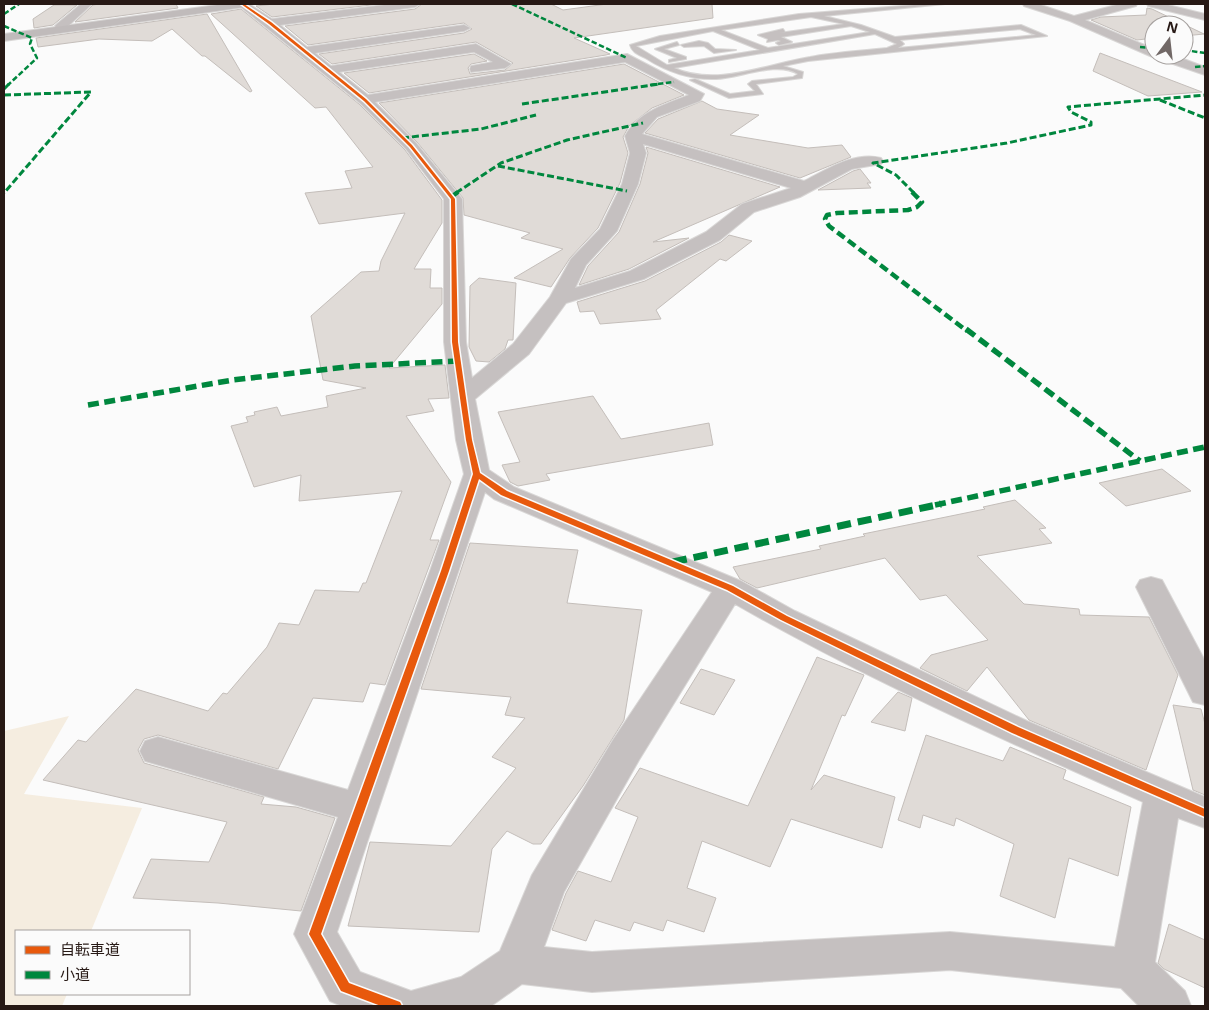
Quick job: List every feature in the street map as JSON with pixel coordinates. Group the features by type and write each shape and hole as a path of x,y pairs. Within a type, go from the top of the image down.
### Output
{"highway":[{"path":"4,38 243,4"}],"street":[{"path":"62,30 61,26 87,4"},
{"path":"243,4 270,23 359,95 411,146 453,199 455,342 462,398 477,474 315,934 345,987 396,1006"},
{"path":"270,23 415,4"},
{"path":"1028,4 1074,19 1144,49"},
{"path":"1074,19 1132,4"},
{"path":"1152,4 1205,17"},
{"path":"305,51 464,28"},
{"path":"328,70 476,48 505,64 359,95"},
{"path":"359,95 627,58 697,94 695,98 652,114 633,136"},
{"path":"1188,65 1205,71"},
{"path":"633,136 806,187"},
{"path":"462,398 521,349 559,299 578,263 608,231 630,184 638,153 633,136"},
{"path":"559,299 637,275 713,236 748,208 794,193 848,165 875,160"},
{"path":"477,474 504,493 730,588 784,618 1006,726 1205,813"},
{"path":"1151,587 1205,693"},
{"path":"426,1006 471,995 516,964 546,887 626,750 730,588"},
{"path":"158,751 360,808"},
{"path":"1132,970 1163,796"},
{"path":"516,964 592,972 950,951 1132,970 1169,1006"}],"lane":[{"path":"776,67 790,69 801,74 800,77 754,82 751,84 761,93 735,97 657,63 634,49 634,45 666,37 791,17 942,4"},
{"path":"667,67 823,42 862,31 872,20 810,15"},
{"path":"791,17 827,29"},
{"path":"827,17 852,25 862,31"},
{"path":"760,22 860,53"},
{"path":"657,63 684,58 658,49 665,45 706,44 709,49 721,51 790,42 774,36 852,25"},
{"path":"796,26 817,26"},
{"path":"677,72 708,78 727,78 756,73 797,61 846,54 951,46 1044,36 1021,27 896,39"},
{"path":"731,36 779,28"},
{"path":"714,29 779,54"},
{"path":"988,30 998,34 1021,37 1025,36 1024,34 1036,33"},
{"path":"681,44 704,38 721,45 775,40 761,35 786,31"},
{"path":"790,69 876,56 901,44 896,39 875,32 848,31 828,35 808,32"},
{"path":"976,32 990,38 973,39 982,43"},
{"path":"840,46 889,36"},
{"path":"928,36 951,46"},
{"path":"925,48 922,40 928,36"},
{"path":"666,37 731,64"},
{"path":"784,48 801,53 820,48 846,54"},
{"path":"788,58 797,61"},
{"path":"739,67 756,73"}],"shaded area":[{"path":"69,716 24,794 142,808 91,930 15,930 15,995 67,995 62,1006 4,1006 4,731"}],"building":[{"path":"176,4 178,8 75,22 93,5"},
{"path":"274,4 379,4 272,17 256,6"},
{"path":"422,4 551,4 563,10 607,4 712,4 713,18 574,38 610,54 606,55 369,93 344,73 474,54 487,61 471,64 468,68 470,74 505,70 513,63 476,42 332,64 319,54 464,33 472,29 464,23 308,45 285,26 415,9"},
{"path":"54,5 77,5 53,25 34,28 33,19"},
{"path":"1147,8 1164,15 1146,15"},
{"path":"241,9 359,104 405,150 442,200 442,223 414,269 431,269 430,288 442,288 442,304 389,368 445,365 449,398 428,399 434,411 406,416 451,482 430,540 439,540 385,685 370,683 363,702 313,698 278,769 158,735 144,739 138,750 144,763 264,797 261,804 296,807 335,818 301,911 218,903 133,898 151,859 209,862 227,822 43,780 78,740 86,742 136,689 208,711 223,693 227,694 267,647 279,623 299,625 315,590 359,592 363,583 366,583 402,491 299,501 301,475 254,487 231,426 248,422 246,417 255,415 254,412 277,407 281,416 328,407 326,396 366,388 323,380 311,316 361,272 379,271 381,261 405,213 319,224 305,193 352,188 345,171 373,167 326,107 315,108 211,14"},
{"path":"207,14 252,91 250,92 205,56 202,56 172,29 152,41 99,39 38,47 36,38"},
{"path":"1144,15 1144,39 1137,40 1091,20 1101,17"},
{"path":"1194,29 1204,34 1194,35"},
{"path":"1100,53 1202,92 1148,96 1093,71"},
{"path":"624,64 684,95 652,108 629,126 623,137 628,153 620,183 598,228 570,258 551,287 514,278 563,249 521,238 530,233 464,215 463,198 417,142 379,103"},
{"path":"702,101 717,109 759,115 730,135 808,148 842,145 851,157 800,178 645,133 658,119"},
{"path":"646,147 780,187 653,242 689,238 629,269 579,285 588,266 619,232 640,184 648,153"},
{"path":"860,169 871,183 867,183 871,188 818,190 853,171"},
{"path":"729,235 752,241 726,261 720,259 656,310 661,319 600,324 594,311 580,312 577,302 645,281 721,242"},
{"path":"479,278 516,283 513,340 508,340 505,349 489,362 476,361 469,347 470,286"},
{"path":"593,396 621,439 709,423 713,445 546,474 550,480 518,486 510,482 502,465 520,462 498,412"},
{"path":"1162,469 1191,491 1126,506 1099,483"},
{"path":"1015,500 1046,528 1039,529 1052,543 977,556 1024,604 1079,609 1080,615 1149,617 1178,675 1146,770 1029,720 987,667 967,691 920,668 931,655 988,640 946,595 920,600 885,558 757,588 740,579 733,567 821,549 819,546 865,536 863,534 985,509 983,507"},
{"path":"470,543 578,550 567,603 642,610 624,720 583,786 541,844 533,844 507,831 492,849 479,932 348,926 370,842 451,846 516,768 492,757 525,718 505,715 511,697 421,689"},
{"path":"817,657 864,675 845,716 842,715 811,790 824,775 895,797 882,848 791,819 770,867 702,841 687,888 716,898 704,932 667,920 663,931 634,922 630,931 595,920 586,941 552,930 566,893 578,871 611,882 638,817 615,808 640,768 748,806"},
{"path":"701,669 735,680 714,715 680,703"},
{"path":"898,692 912,698 905,731 871,722"},
{"path":"1173,705 1201,709 1205,724 1205,795 1193,790"},
{"path":"926,735 1003,761 1010,747 1066,770 1063,779 1131,807 1118,876 1069,858 1055,918 1000,896 1014,844 956,818 954,826 923,815 920,828 898,820"},
{"path":"1169,924 1205,940 1205,988 1164,969 1158,963"}],"marked path":[{"path":"4,14 19,4"},
{"path":"512,4 627,58"},
{"path":"4,26 32,38 30,44 37,58 4,89"},
{"path":"1140,47 1144,47"},
{"path":"1194,51 1205,53"},
{"path":"1195,67 1205,66"},
{"path":"522,104 674,82"},
{"path":"4,95 91,92 4,193"},
{"path":"1140,461 829,226 825,219 827,215 837,213 908,210 917,207 922,202 896,175 873,163 875,161 1007,143 1091,125 1091,122 1071,112 1068,107 1205,95"},
{"path":"1160,100 1205,118"},
{"path":"402,138 481,129 536,115"},
{"path":"451,197 501,163 567,140 643,123"},
{"path":"498,166 627,191"},
{"path":"88,405 233,380 355,366 458,361"},
{"path":"673,562 1205,447"}],"cycle path":[{"path":"242,4 270,23 365,100 411,146 453,199 455,342 469,440 477,474 445,571 315,934 345,987 396,1006"},
{"path":"477,474 504,493 730,588 784,618 1015,730 1205,813"}]}
